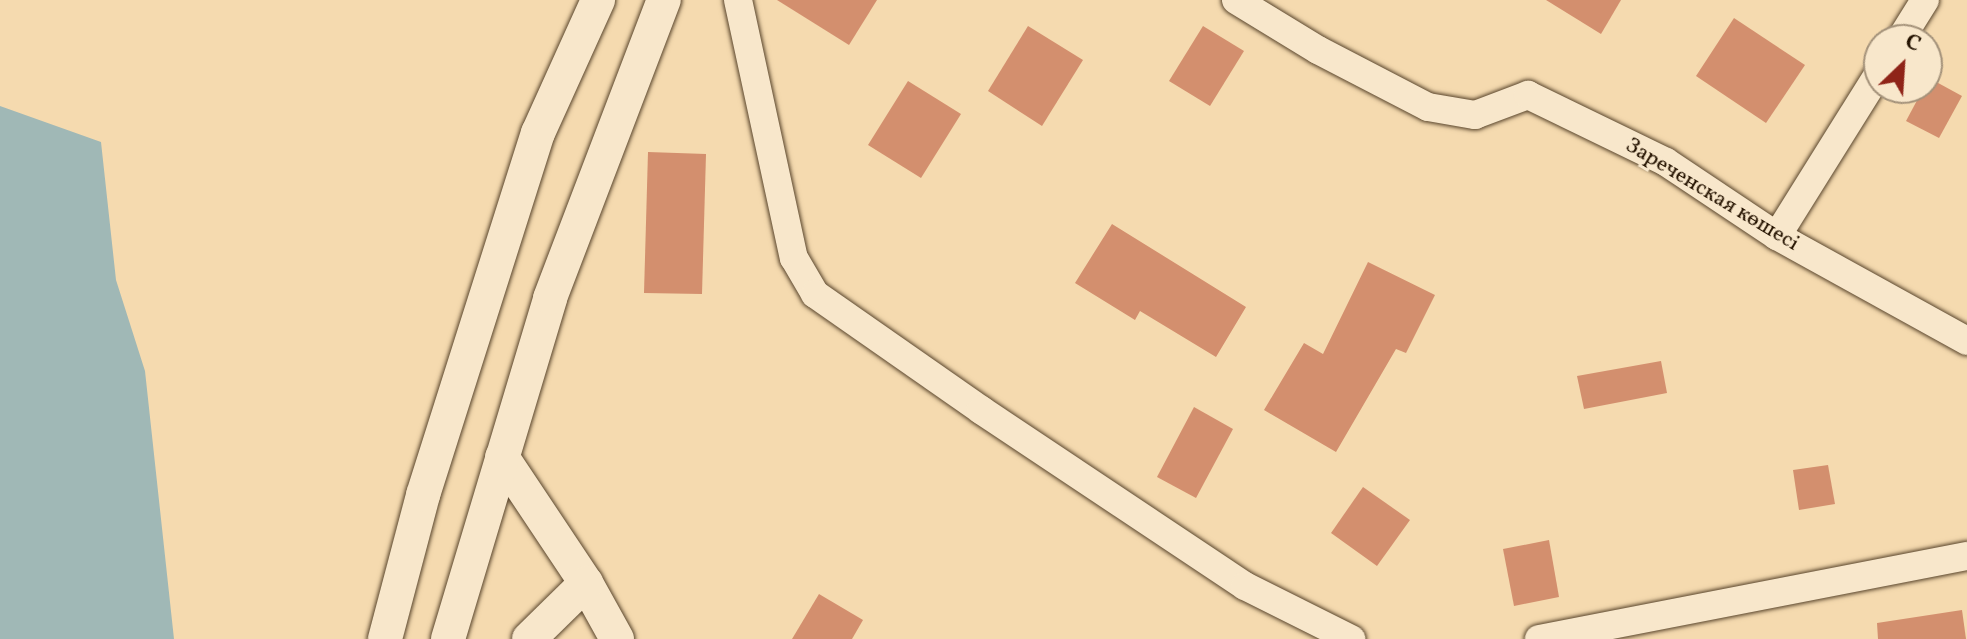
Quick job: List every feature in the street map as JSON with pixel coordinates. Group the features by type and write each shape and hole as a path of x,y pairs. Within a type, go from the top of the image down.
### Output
{"street":[{"path":"385,639 423,495 538,133 598,0"},
{"path":"448,639 550,298 664,0"},
{"path":"738,0 794,258 815,294 981,410 1245,586 1351,639"},
{"name":"Зареченская көшесі","path":"1236,0 1318,50 1428,107 1475,115 1528,95 1666,162 1777,236 1967,341"},
{"path":"1910,24 1925,0"},
{"path":"1777,236 1863,99"},
{"path":"502,457 586,583 617,639"},
{"path":"1539,639 1967,556"},
{"path":"529,639 586,583"}],"water":[{"path":"0,106 101,142 116,280 145,371 174,639 0,639"}],"building":[{"path":"777,0 877,0 849,45"},
{"path":"1546,0 1621,0 1601,34"},
{"path":"1734,18 1805,65 1766,123 1696,76"},
{"path":"1028,26 1083,60 1042,126 988,91"},
{"path":"1203,26 1244,51 1210,106 1169,81"},
{"path":"908,81 961,114 921,178 868,145"},
{"path":"1943,86 1962,96 1939,138 1906,121 1915,104 1943,104"},
{"path":"648,152 706,154 702,294 644,293"},
{"path":"1112,224 1246,307 1216,357 1140,311 1135,320 1075,283"},
{"path":"1368,262 1435,295 1406,353 1396,349 1336,452 1264,410 1304,343 1323,354"},
{"path":"1661,361 1667,393 1584,409 1577,376"},
{"path":"1194,407 1233,429 1196,498 1157,477"},
{"path":"1828,465 1835,504 1799,510 1793,470"},
{"path":"1363,487 1410,520 1377,566 1331,533"},
{"path":"1549,540 1559,597 1514,606 1503,549"},
{"path":"819,594 863,620 852,639 792,639"},
{"path":"1962,610 1966,639 1878,639 1877,623"}]}
